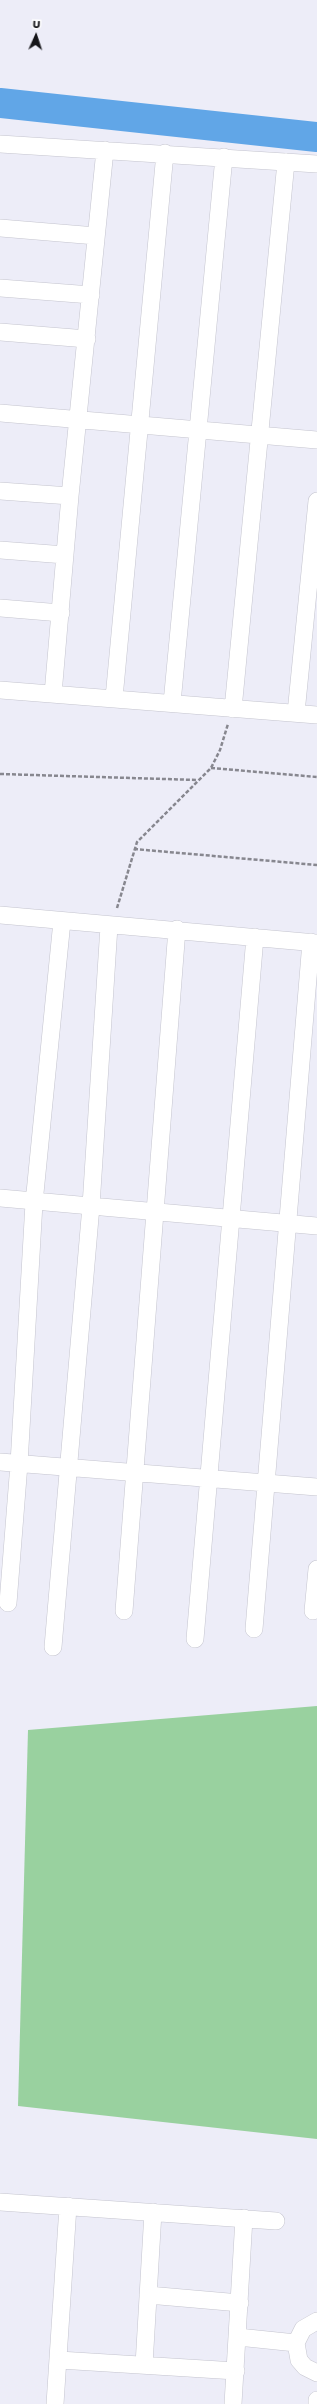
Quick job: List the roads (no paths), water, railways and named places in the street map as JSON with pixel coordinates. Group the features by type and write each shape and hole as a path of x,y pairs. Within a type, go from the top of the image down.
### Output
{"street":[{"path":"0,144 165,153 317,164"},
{"path":"53,694 70,496 87,339 104,150"},
{"path":"114,698 165,153"},
{"path":"172,703 224,157"},
{"path":"233,709 286,162"},
{"path":"0,228 96,236"},
{"path":"0,288 91,296"},
{"path":"0,332 87,339"},
{"path":"0,413 317,440"},
{"path":"0,491 70,496"},
{"path":"296,713 317,501"},
{"path":"0,550 65,555"},
{"path":"0,608 61,613"},
{"path":"0,690 317,715"},
{"path":"0,918 62,921 109,926 177,929 314,943 287,1224 254,1629"},
{"path":"8,1603 19,1464 34,1202 62,921"},
{"path":"53,1647 91,1206 109,926"},
{"path":"124,1611 177,929"},
{"path":"195,1639 255,937"},
{"path":"0,1198 317,1226"},
{"path":"0,1462 317,1487"},
{"path":"313,1611 317,1569"},
{"path":"0,2202 276,2221"},
{"path":"55,2404 68,2206"},
{"path":"144,2366 153,2212"},
{"path":"233,2404 244,2218"},
{"path":"148,2295 240,2303"},
{"path":"317,2321 303,2329 296,2343 299,2360 305,2367 317,2373"},
{"path":"238,2336 296,2343"},
{"path":"59,2360 236,2371"}],"waterway":[{"path":"0,103 317,137"}]}
